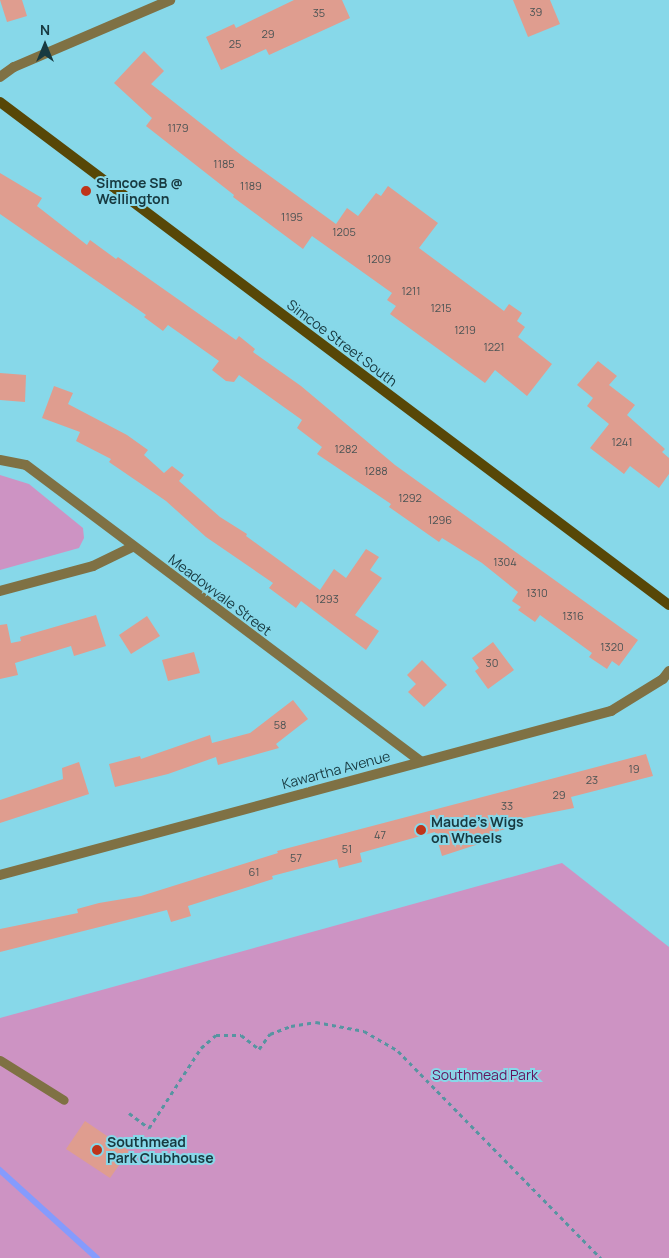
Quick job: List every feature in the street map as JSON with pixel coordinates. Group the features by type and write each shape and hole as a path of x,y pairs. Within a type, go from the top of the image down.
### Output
{"street":[{"path":"0,77 14,67 170,0"},
{"name":"Simcoe Street South","path":"0,102 669,605"},
{"name":"Meadowvale Street","path":"0,460 26,465 132,547 420,761"},
{"path":"0,591 93,566 132,547"},
{"name":"Kawartha Avenue","path":"0,875 611,711 663,679 669,671"}],"lane":[{"path":"0,1060 64,1100"}],"path":[{"path":"129,1113 149,1128 201,1048 216,1035 241,1035 259,1049 270,1034 291,1026 316,1022 364,1030 398,1051 601,1258"}],"green space":[{"path":"0,475 29,484 83,528 84,538 79,548 0,570"},
{"name":"Southmead Park","path":"562,863 669,947 669,1258 0,1258 0,1018"}],"building":[{"path":"0,0 22,0 27,16 7,22"},
{"path":"294,0 342,0 350,18 269,55 266,49 221,70 206,37 234,24 236,28"},
{"path":"513,0 550,0 560,24 528,37"},
{"path":"144,51 164,71 151,84 241,155 336,224 347,208 358,216 376,193 381,196 388,186 438,223 419,248 504,311 509,304 522,313 517,321 525,327 518,337 552,364 527,396 495,370 485,383 390,314 396,306 387,300 392,293 312,236 303,249 233,197 234,195 146,126 152,118 114,83"},
{"path":"0,173 42,198 37,206 87,245 90,240 116,259 118,257 236,340 239,336 255,349 253,352 301,386 395,465 638,640 619,666 612,661 607,669 589,657 592,653 540,615 535,622 518,610 521,607 512,601 518,592 482,563 442,538 439,542 389,507 391,504 317,454 322,447 297,428 302,420 239,375 234,382 226,381 212,370 219,361 168,325 163,331 144,317 146,315 0,214"},
{"path":"598,361 617,376 609,385 635,405 627,415 665,449 662,452 669,458 669,474 659,488 630,466 624,474 590,448 609,424 587,406 593,398 577,385"},
{"path":"0,373 26,375 25,402 0,400"},
{"path":"54,386 73,393 68,404 127,435 148,450 144,455 164,473 172,466 184,475 179,481 220,517 247,534 246,536 320,590 334,569 346,578 366,549 379,557 370,570 382,578 355,615 379,631 366,650 301,601 296,608 269,588 273,583 206,537 166,501 109,462 111,459 76,441 80,432 42,418"},
{"path":"96,615 106,646 74,656 71,646 15,663 18,675 0,679 0,625 7,624 11,643 21,641 20,637"},
{"path":"147,616 160,636 131,654 119,635"},
{"path":"493,642 514,670 488,689 475,671 479,668 472,658"},
{"path":"194,652 200,673 168,681 162,660"},
{"path":"422,660 447,685 424,707 408,692 416,684 407,675"},
{"path":"293,700 308,719 276,744 279,748 218,765 216,757 168,774 115,787 109,764 140,756 141,759 210,735 212,743 250,733"},
{"path":"646,754 653,776 571,797 574,808 514,820 515,826 489,834 491,840 442,856 435,832 360,853 362,862 339,868 337,859 272,876 273,879 188,906 191,916 171,922 167,910 0,952 0,929 78,913 77,909 99,903 141,896 278,853 277,851"},
{"path":"79,762 89,794 0,823 0,800 63,779 62,768"},
{"name":"Southmead Park Clubhouse","path":"85,1121 129,1151 110,1178 66,1149"}],"waterway":[{"path":"0,1170 97,1258"}],"place":[{"name":"Simcoe SB @ Wellington","path":"86,191"},
{"name":"Maude's Wigs on Wheels","path":"421,830"},
{"name":"Southmead Park Clubhouse","path":"97,1150"}]}
